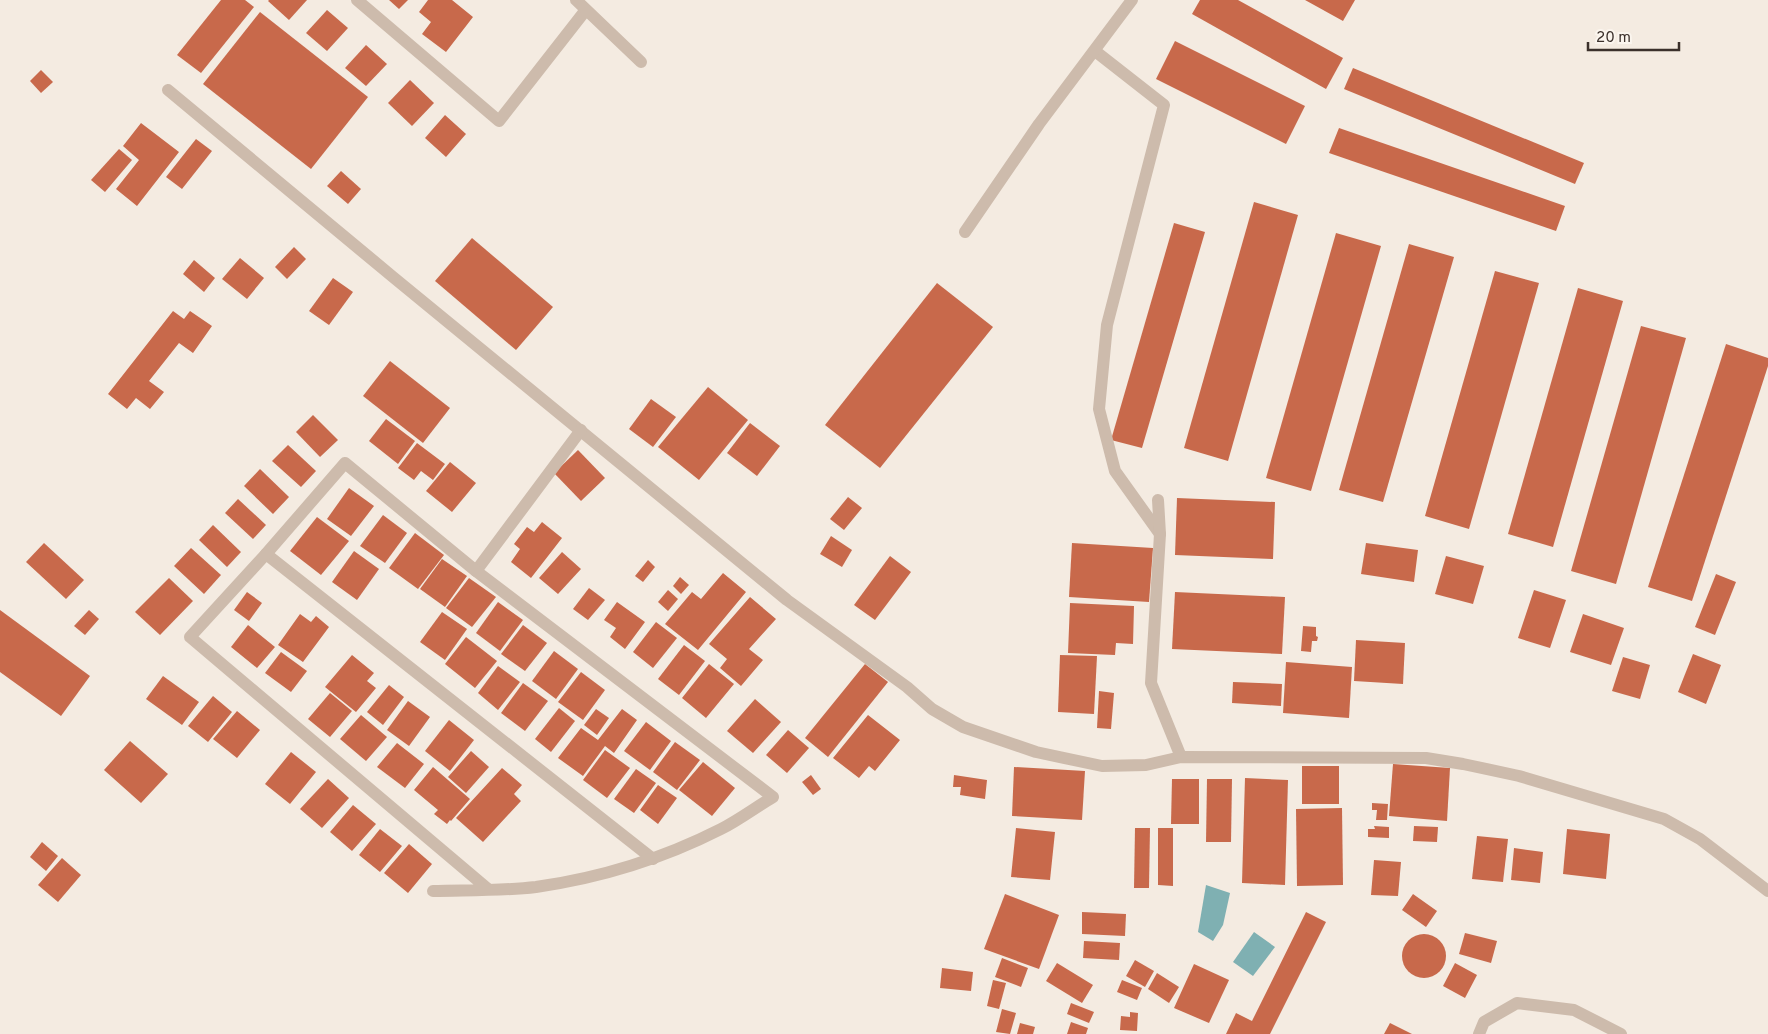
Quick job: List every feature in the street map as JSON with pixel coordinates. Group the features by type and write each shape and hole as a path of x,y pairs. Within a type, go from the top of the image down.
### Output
{"street":[{"path":"357,0 499,121 585,10"},
{"path":"576,0 641,62"},
{"path":"965,232 1039,124 1132,0"},
{"path":"1095,51 1164,105 1107,325 1099,409 1115,471 1160,534"},
{"path":"168,90 787,600 907,687 932,709 963,727 1036,752 1102,766 1146,765 1181,757 1426,758 1463,764 1519,776 1664,819 1700,839 1768,891"},
{"path":"476,571 581,430"},
{"path":"432,891 488,889 544,885 594,876 653,858 722,829 773,797 476,571 344,463 266,554 190,637 488,889"},
{"path":"1158,500 1160,534 1151,683 1181,757"},
{"path":"266,554 653,858"},
{"path":"1479,1034 1484,1022 1517,1003 1574,1010 1622,1034"}],"water":[{"path":"1206,885 1230,893 1223,925 1213,941 1198,932"},
{"path":"1254,932 1275,947 1253,976 1233,962"}],"building":[{"path":"221,0 245,0 254,7 201,73 177,55"},
{"path":"269,0 307,0 289,20"},
{"path":"389,0 408,0 399,9"},
{"path":"428,0 452,0 473,17 446,52 422,34 431,22 419,12"},
{"path":"1200,0 1238,0 1343,58 1326,89 1192,14"},
{"path":"1305,0 1355,0 1343,21"},
{"path":"327,10 348,28 327,51 306,33"},
{"path":"260,12 368,97 311,169 203,84"},
{"path":"1175,41 1305,106 1286,144 1156,79"},
{"path":"366,45 387,64 366,86 345,68"},
{"path":"1353,68 1584,163 1575,184 1344,89"},
{"path":"41,70 53,82 41,93 30,81"},
{"path":"410,80 434,103 412,126 388,103"},
{"path":"445,115 466,134 446,157 425,138"},
{"path":"141,123 179,152 137,206 116,189 139,160 123,146"},
{"path":"1339,128 1565,206 1556,231 1329,153"},
{"path":"196,139 212,151 182,189 166,177"},
{"path":"119,149 132,160 105,192 91,180"},
{"path":"341,171 361,189 348,204 327,186"},
{"path":"1254,202 1298,215 1228,461 1184,448"},
{"path":"1174,223 1205,232 1142,448 1111,440"},
{"path":"1336,233 1381,246 1311,491 1266,478"},
{"path":"472,238 553,307 516,350 435,281"},
{"path":"1409,244 1454,257 1383,502 1339,490"},
{"path":"294,247 306,259 287,279 275,267"},
{"path":"240,258 264,278 247,299 222,279"},
{"path":"194,260 215,278 204,292 183,274"},
{"path":"1495,271 1539,283 1469,529 1425,516"},
{"path":"333,278 353,292 329,325 309,311"},
{"path":"937,283 993,327 880,468 825,425"},
{"path":"1578,288 1623,301 1553,547 1508,534"},
{"path":"173,311 184,319 190,311 212,326 193,353 179,343 149,381 164,392 150,409 136,398 127,409 108,394"},
{"path":"1641,326 1686,338 1616,584 1571,571"},
{"path":"1726,344 1768,358 1768,366 1692,601 1648,587"},
{"path":"390,361 450,408 423,443 363,396"},
{"path":"708,387 748,420 699,480 658,447"},
{"path":"651,399 676,417 653,447 629,429"},
{"path":"313,415 338,440 320,457 296,432"},
{"path":"386,419 415,441 398,464 369,441"},
{"path":"750,423 780,446 757,476 727,453"},
{"path":"417,443 445,464 433,480 421,471 414,480 398,468"},
{"path":"288,445 316,471 301,487 272,461"},
{"path":"578,450 605,478 581,501 554,473"},
{"path":"450,462 476,483 452,512 426,491"},
{"path":"260,469 289,497 273,514 244,486"},
{"path":"349,488 374,506 351,536 327,519"},
{"path":"848,497 862,508 844,530 830,519"},
{"path":"1177,498 1275,502 1273,559 1175,555"},
{"path":"238,499 266,525 253,539 225,513"},
{"path":"383,515 407,533 385,563 360,546"},
{"path":"317,517 349,541 321,575 290,551"},
{"path":"542,522 562,538 531,578 511,562 520,549 514,544 527,527 534,532"},
{"path":"213,525 241,552 227,567 199,540"},
{"path":"415,533 444,555 418,589 389,568"},
{"path":"831,536 852,550 842,567 820,554"},
{"path":"44,543 84,580 66,599 26,562"},
{"path":"1072,543 1153,548 1149,602 1069,597"},
{"path":"1366,543 1418,550 1414,582 1361,574"},
{"path":"191,548 221,575 204,594 174,566"},
{"path":"354,551 379,569 357,600 332,582"},
{"path":"562,552 581,569 558,594 539,578"},
{"path":"890,556 911,572 875,620 854,605"},
{"path":"1446,556 1484,566 1473,604 1435,594"},
{"path":"442,559 467,576 445,607 420,589"},
{"path":"648,560 655,567 643,582 635,576"},
{"path":"723,573 746,592 698,650 665,624 692,592 701,599"},
{"path":"1716,574 1736,582 1715,635 1695,627"},
{"path":"680,577 689,585 681,594 673,586"},
{"path":"169,578 193,601 160,635 135,612"},
{"path":"469,578 496,597 472,627 446,608"},
{"path":"589,588 605,600 588,620 573,609"},
{"path":"668,590 678,599 668,611 658,602"},
{"path":"1534,590 1566,600 1550,648 1518,638"},
{"path":"247,592 262,603 249,621 234,610"},
{"path":"1175,592 1285,597 1282,654 1172,649"},
{"path":"750,597 776,619 749,649 763,660 741,686 720,668 727,659 709,644"},
{"path":"498,602 523,620 500,651 476,633"},
{"path":"617,602 645,622 625,649 610,637 616,628 604,620"},
{"path":"1070,603 1134,606 1133,644 1116,643 1115,655 1068,653"},
{"path":"0,610 90,676 61,716 0,672"},
{"path":"89,610 99,619 85,635 74,626"},
{"path":"442,612 467,629 445,660 420,642"},
{"path":"300,614 311,622 316,616 329,627 303,662 278,645"},
{"path":"1583,614 1624,628 1611,665 1570,652"},
{"path":"656,622 677,638 653,668 633,652"},
{"path":"248,625 275,647 257,668 231,647"},
{"path":"523,625 547,643 525,671 501,654"},
{"path":"1303,626 1316,627 1316,636 1318,637 1317,641 1312,641 1311,652 1301,651"},
{"path":"466,637 497,661 475,688 445,664"},
{"path":"1356,640 1405,643 1403,684 1354,681"},
{"path":"684,645 705,661 679,695 658,679"},
{"path":"554,651 578,669 556,699 532,681"},
{"path":"281,652 307,671 291,692 265,673"},
{"path":"1693,654 1721,665 1706,704 1678,692"},
{"path":"352,655 374,673 367,681 376,688 356,712 325,687"},
{"path":"1060,655 1097,656 1094,714 1058,712"},
{"path":"1623,657 1650,665 1640,699 1612,691"},
{"path":"1286,662 1352,667 1349,718 1283,713"},
{"path":"709,664 734,684 706,718 682,698"},
{"path":"865,664 888,682 828,757 805,738"},
{"path":"498,666 520,682 498,710 478,693"},
{"path":"581,672 605,690 583,720 558,702"},
{"path":"163,676 199,702 182,725 146,699"},
{"path":"1233,682 1282,684 1281,706 1232,703"},
{"path":"523,683 548,701 525,731 501,713"},
{"path":"389,685 404,697 383,725 367,712"},
{"path":"1099,691 1114,693 1111,729 1097,728"},
{"path":"330,693 352,711 330,737 308,719"},
{"path":"213,696 232,712 208,742 188,726"},
{"path":"755,699 781,722 753,753 727,731"},
{"path":"408,701 430,717 409,746 387,730"},
{"path":"559,708 575,721 551,752 535,739"},
{"path":"596,709 609,718 597,735 584,725"},
{"path":"622,709 637,720 614,753 605,746 583,776 558,758 581,728 598,740"},
{"path":"237,711 260,730 237,758 213,739"},
{"path":"361,715 387,737 366,761 340,739"},
{"path":"868,715 900,740 875,771 869,766 859,778 833,758"},
{"path":"449,720 474,740 450,771 425,751"},
{"path":"646,722 671,741 650,770 624,751"},
{"path":"788,730 809,748 787,773 766,755"},
{"path":"130,741 168,774 141,803 104,770"},
{"path":"675,742 700,760 677,790 653,772"},
{"path":"397,743 424,764 405,788 377,767"},
{"path":"605,750 630,768 607,798 583,780"},
{"path":"471,751 489,767 466,793 448,777"},
{"path":"291,752 316,772 290,804 265,784"},
{"path":"703,762 735,788 712,816 679,790"},
{"path":"1393,764 1450,768 1447,821 1389,816"},
{"path":"1302,766 1339,766 1339,804 1302,804"},
{"path":"433,767 470,799 447,824 434,814 438,810 414,790"},
{"path":"1014,767 1085,771 1082,820 1012,816"},
{"path":"502,768 522,785 514,794 521,801 483,842 456,818"},
{"path":"636,769 656,783 634,813 614,799"},
{"path":"811,775 821,789 813,795 802,782"},
{"path":"954,775 987,780 985,799 960,795 961,787 953,787"},
{"path":"1245,778 1288,780 1285,885 1242,883"},
{"path":"328,779 349,798 322,828 300,809"},
{"path":"1172,779 1199,779 1199,824 1171,824"},
{"path":"1207,779 1232,779 1231,842 1206,842"},
{"path":"658,785 677,798 658,824 640,810"},
{"path":"1372,803 1388,804 1387,820 1376,820 1377,810 1372,810"},
{"path":"353,805 376,824 352,851 330,832"},
{"path":"1342,808 1343,885 1297,886 1296,809"},
{"path":"1374,826 1389,827 1389,838 1368,837 1368,829 1375,829"},
{"path":"1414,826 1438,827 1437,842 1413,841"},
{"path":"1016,828 1055,832 1050,880 1011,877"},
{"path":"1135,828 1150,828 1149,888 1134,888"},
{"path":"1158,828 1173,828 1173,886 1158,885"},
{"path":"380,829 402,846 380,872 359,855"},
{"path":"1567,829 1610,834 1606,879 1563,874"},
{"path":"1477,836 1508,839 1503,882 1472,879"},
{"path":"42,842 58,856 46,871 30,857"},
{"path":"409,844 432,864 408,893 384,873"},
{"path":"1514,848 1543,852 1540,883 1511,880"},
{"path":"62,858 81,875 58,902 38,885"},
{"path":"1374,860 1401,862 1398,896 1371,895"},
{"path":"1005,894 1059,915 1039,969 984,949"},
{"path":"1413,894 1437,911 1426,927 1402,910"},
{"path":"1082,912 1126,914 1125,936 1082,934"},
{"path":"1306,912 1326,922 1270,1034 1226,1034 1236,1013 1252,1021"},
{"path":"1465,933 1497,941 1491,963 1459,954"},
{"path":"1424,934 1436,938 1442,944 1446,956 1442,968 1436,974 1424,978 1412,974 1406,968 1402,956 1406,944 1412,938"},
{"path":"1084,941 1120,943 1119,960 1083,958"},
{"path":"1002,958 1028,968 1021,987 995,977"},
{"path":"1135,960 1154,971 1145,987 1126,976"},
{"path":"1057,963 1093,985 1082,1003 1046,981"},
{"path":"1455,963 1477,975 1465,998 1443,986"},
{"path":"1194,964 1229,980 1209,1023 1174,1008"},
{"path":"942,968 973,972 971,991 940,988"},
{"path":"1157,973 1179,987 1169,1003 1148,989"},
{"path":"993,980 1006,983 999,1009 987,1006"},
{"path":"1122,980 1142,988 1137,1000 1117,992"},
{"path":"1071,1003 1094,1012 1089,1023 1067,1014"},
{"path":"1002,1009 1016,1013 1010,1034 996,1032"},
{"path":"1130,1012 1138,1013 1137,1031 1120,1030 1121,1016 1130,1017"},
{"path":"1071,1022 1088,1028 1086,1034 1067,1034"},
{"path":"1020,1023 1035,1027 1033,1034 1017,1034"},
{"path":"1390,1023 1412,1034 1384,1034"}]}
